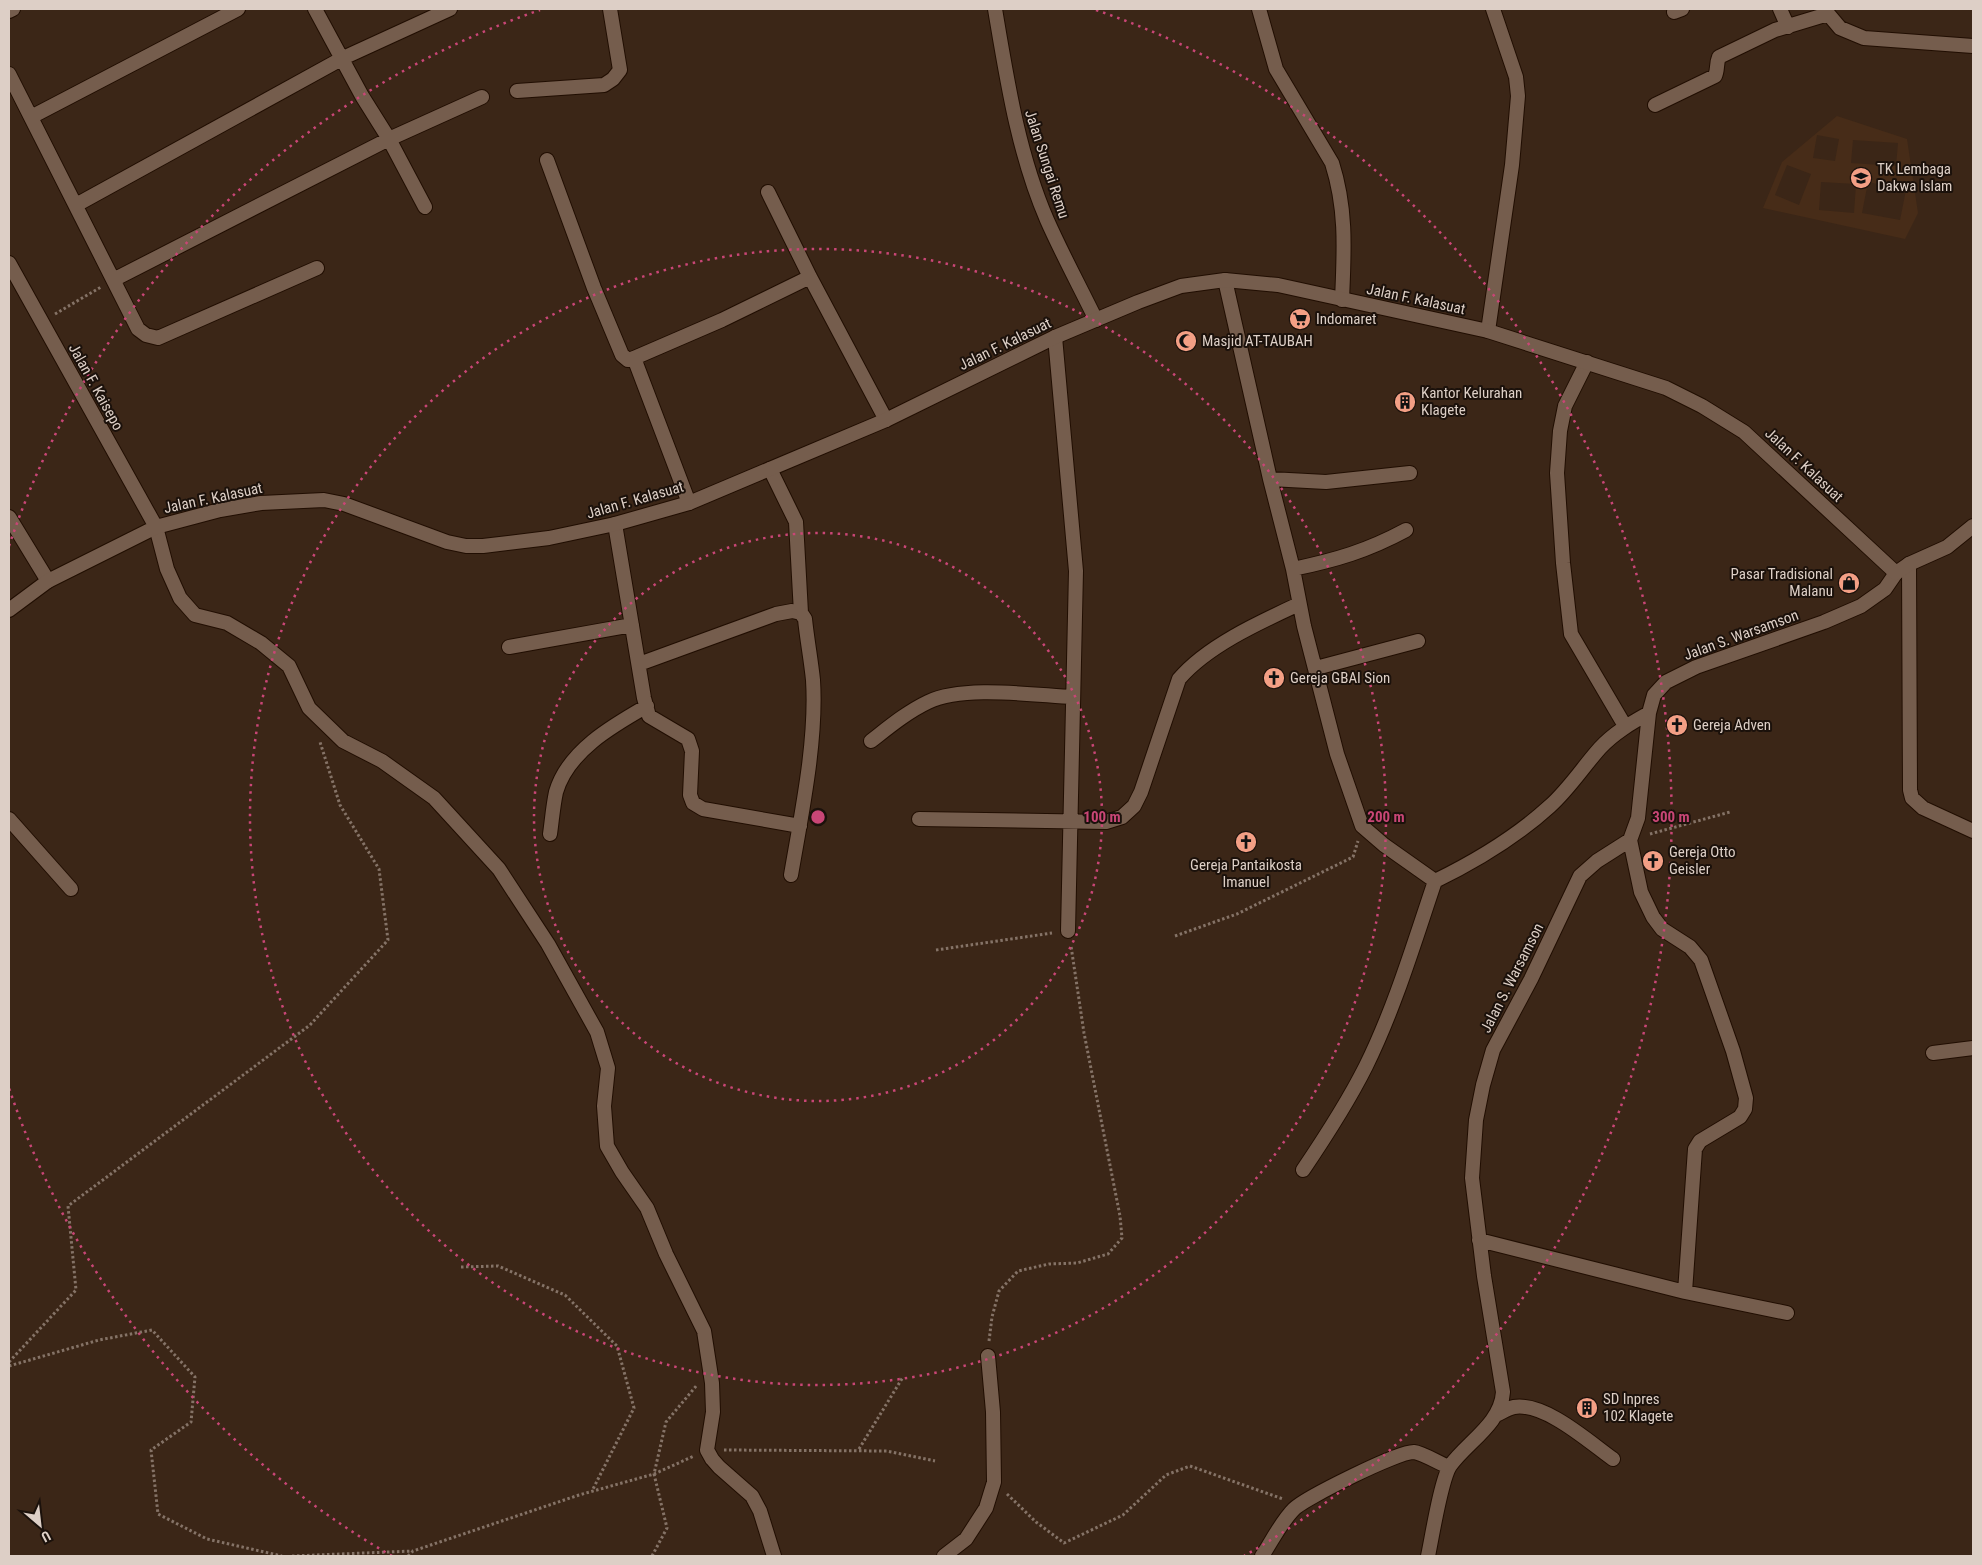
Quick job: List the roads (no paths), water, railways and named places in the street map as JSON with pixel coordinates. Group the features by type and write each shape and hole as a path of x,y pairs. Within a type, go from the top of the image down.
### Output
{"street":[{"path":"9,11 13,9"},
{"path":"31,117 238,9"},
{"path":"315,9 362,96 389,139 425,207"},
{"path":"76,205 343,58 450,9"},
{"path":"517,90 604,85 613,79 620,70 610,9"},
{"name":"Jalan Sungai Remu","path":"995,9 1012,108 1028,166 1047,219 1096,320"},
{"path":"1259,9 1276,68 1332,163 1337,178 1345,231 1342,300"},
{"path":"1488,331 1512,165 1518,96 1516,77 1493,9"},
{"path":"1780,9 1788,27"},
{"path":"1655,105 1715,76 1719,57 1775,30 1788,27 1826,11 1840,28 1864,38 1973,46"},
{"path":"9,74 138,328 146,335 158,338 317,268"},
{"path":"115,280 389,139 482,97"},
{"path":"547,160 594,288 622,355 628,360 722,320 810,277"},
{"path":"768,192 810,277 886,420"},
{"name":"Jalan F. Kaisepo","path":"9,263 40,322 156,527 167,570 180,598 195,616 227,623 261,644 288,666 309,708 343,741 382,761 434,798 499,869 548,944 597,1032 608,1068 604,1106 607,1146 647,1208 666,1254 704,1331 712,1383 713,1412 707,1450 719,1467 752,1496 760,1511 774,1556"},
{"path":"1225,280 1270,479 1293,569 1299,604 1337,754 1362,826 1384,845 1435,881"},
{"name":"Jalan F. Kalasuat","path":"9,610 48,581 156,527 220,510 261,503 324,500 362,509 447,542 466,546 483,546 549,538 615,524 689,502 770,469 886,420 1055,337 1181,286 1225,280 1278,285 1488,331 1666,388 1702,406 1744,432 1896,573"},
{"path":"1055,337 1076,571 1072,823 1068,931"},
{"path":"634,358 689,502"},
{"path":"1587,362 1565,406 1560,431 1556,473 1563,563 1571,634 1624,726"},
{"path":"770,469 796,522 801,613 805,619 813,681 813,721 800,826 791,875"},
{"path":"1270,479 1326,482 1410,473"},
{"path":"9,517 48,581"},
{"path":"615,524 647,706 650,716 688,739 692,751 690,795 693,803 703,809 800,826"},
{"path":"1896,573 1909,564 1947,546 1973,526"},
{"path":"1293,569 1337,560 1384,542 1406,530"},
{"path":"1909,564 1910,790 1912,798 1923,808 1973,831"},
{"name":"Jalan S. Warsamson","path":"1428,1556 1449,1467 1496,1415 1502,1403 1503,1392 1479,1240 1472,1178 1472,1150 1481,1094 1493,1050 1531,979 1580,876 1597,861 1630,840 1638,818 1649,713 1654,695 1666,682 1696,667 1824,622 1861,606 1885,589 1896,573"},
{"path":"919,819 1072,823 1106,822 1122,817 1134,806 1141,792 1178,679 1187,669 1234,637 1299,604"},
{"path":"639,664 776,614 801,613"},
{"path":"509,647 632,625"},
{"path":"1316,668 1418,641"},
{"path":"871,741 906,715 930,701 962,694 1073,697"},
{"path":"550,834 557,790 568,768 586,747 601,735 647,706"},
{"path":"1303,1170 1336,1120 1366,1065 1395,998 1435,881 1469,865 1551,806 1600,748 1624,726 1649,713"},
{"path":"9,819 71,888"},
{"path":"1630,840 1641,892 1653,917 1662,928 1690,947 1701,960 1733,1052 1746,1098 1745,1109 1740,1117 1700,1141 1695,1148 1685,1292"},
{"path":"1933,1053 1973,1048"},
{"path":"1479,1240 1685,1292 1787,1313"},
{"path":"944,1556 966,1539 986,1508 994,1482 993,1412 988,1356"},
{"path":"1496,1415 1513,1407 1536,1408 1552,1416 1613,1459"},
{"path":"1262,1556 1284,1521 1295,1508 1370,1467 1396,1456 1414,1452 1449,1467"}],"place":[{"name":"TK Lembaga Dakwa Islam","path":"1861,178"},
{"name":"Indomaret","path":"1300,319"},
{"name":"Masjid AT-TAUBAH","path":"1186,341"},
{"name":"Kantor Kelurahan Klagete","path":"1405,402"},
{"name":"Pasar Tradisional Malanu","path":"1849,583"},
{"name":"Gereja GBAI Sion","path":"1274,678"},
{"name":"Gereja Adven","path":"1677,725"},
{"name":"Gereja Pantaikosta Imanuel","path":"1246,842"},
{"name":"Gereja Otto Geisler","path":"1653,861"},
{"name":"SD Inpres 102 Klagete","path":"1587,1408"}]}
